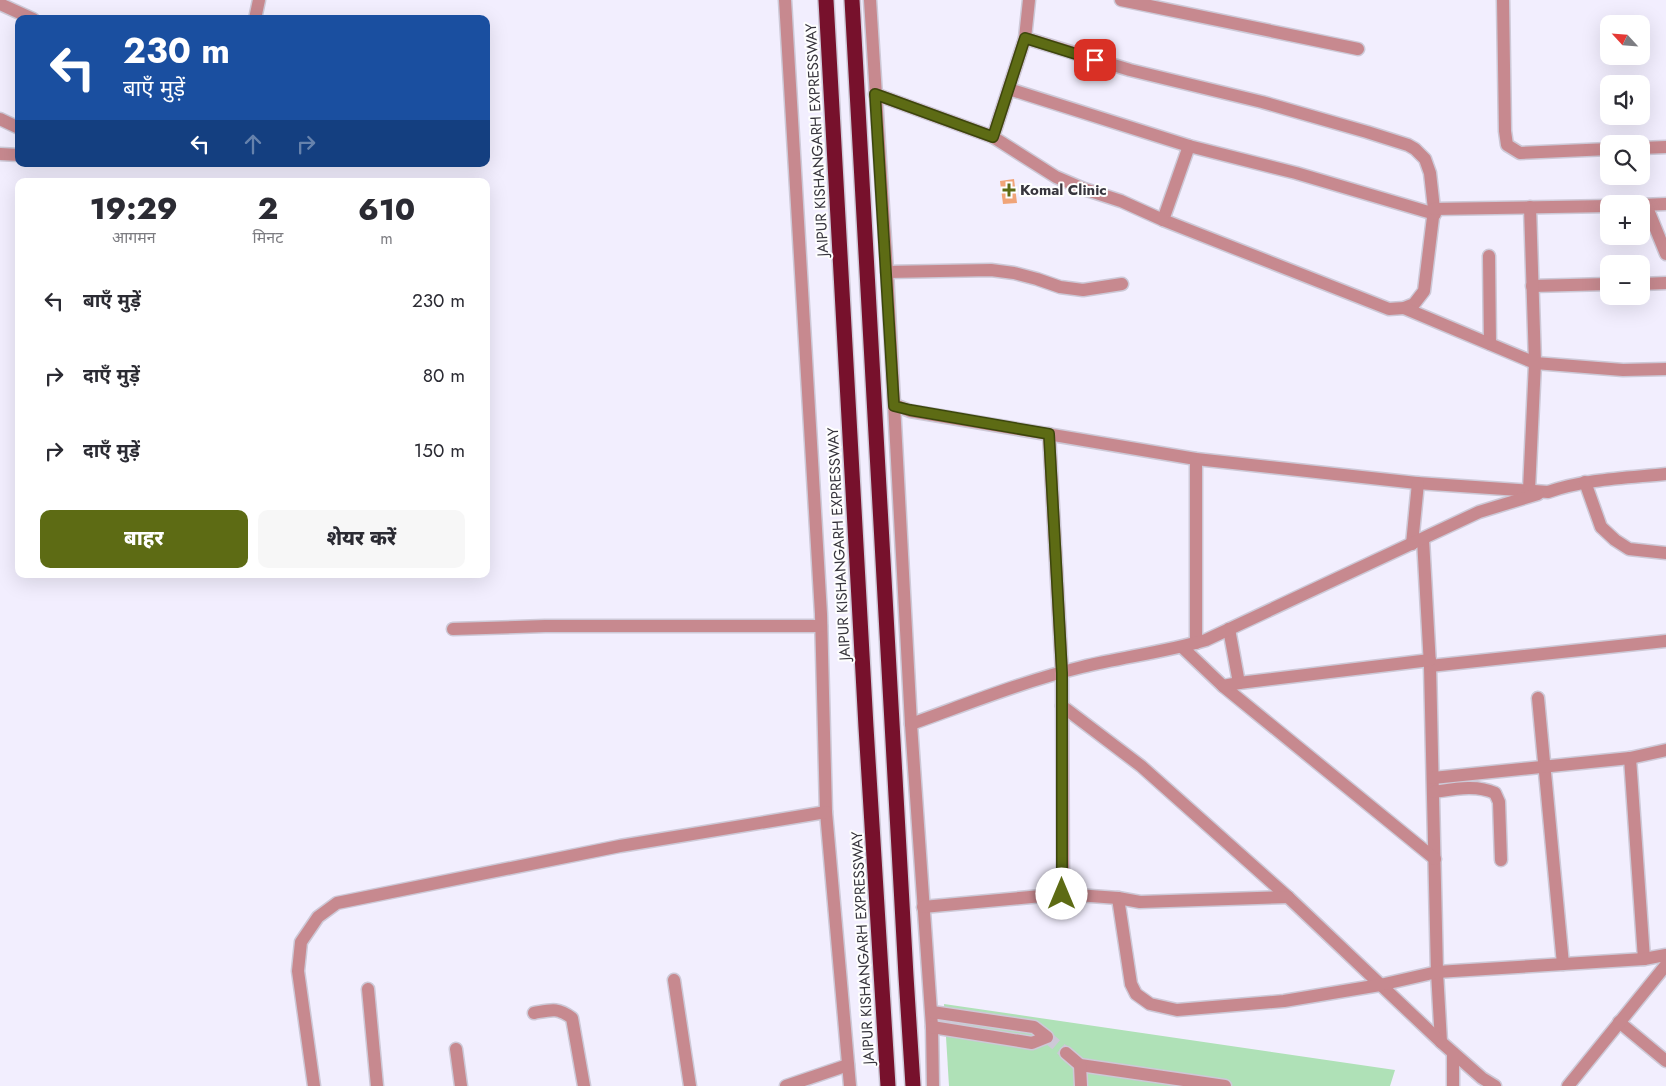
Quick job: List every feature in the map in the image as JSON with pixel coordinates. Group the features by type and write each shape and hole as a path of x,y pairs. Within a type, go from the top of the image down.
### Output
{"highway":[{"name":"JAIPUR KISHANGARH EXPRESSWAY","path":"826,0 866,727 888,1086"},
{"path":"852,0 913,1086"}],"street":[{"path":"256,15 259,0"},
{"path":"785,0 821,626 826,812 850,1086"},
{"path":"870,0 887,272 911,724 932,1012 933,1086"},
{"path":"993,137 1025,38 1029,0"},
{"path":"1121,0 1358,49"},
{"path":"1503,0 1505,131 1507,145 1520,153 1600,149"},
{"path":"0,4 24,15"},
{"path":"875,94 993,137 1056,177 1084,189 1121,201 1163,220 1389,309 1404,308 1414,304 1424,291 1435,211 1430,173 1425,159 1408,145 1262,102 1130,70 1025,38"},
{"path":"1009,89 1189,146 1435,211 1600,206"},
{"path":"0,119 15,126"},
{"path":"1163,220 1189,146"},
{"path":"1650,148 1666,147"},
{"path":"0,154 15,155"},
{"path":"1650,205 1666,204"},
{"path":"1529,490 1535,363 1530,207"},
{"path":"1650,220 1666,254"},
{"path":"1489,256 1490,344"},
{"path":"887,272 991,270 1014,273 1060,287 1083,290 1122,284"},
{"path":"1650,284 1666,283"},
{"path":"1532,286 1600,284"},
{"path":"1404,308 1535,363 1623,370 1666,369"},
{"path":"894,406 1196,459 1418,482 1548,492"},
{"path":"1049,434 1062,673 1062,894"},
{"path":"1196,459 1196,643"},
{"path":"911,724 1030,682 1196,643 1478,512 1567,485 1666,474"},
{"path":"1418,482 1418,541 1430,663 1437,972 1441,1042"},
{"path":"1585,482 1601,527 1615,540 1629,549 1666,552"},
{"path":"453,629 545,626 821,626"},
{"path":"1229,629 1239,683"},
{"path":"1223,686 1430,663 1666,641"},
{"path":"1182,647 1223,686 1435,859"},
{"path":"1538,698 1546,767 1563,964"},
{"path":"1062,706 1141,766 1288,897 1453,1053 1482,1078 1495,1086"},
{"path":"1433,778 1630,758 1666,750"},
{"path":"1630,758 1644,959"},
{"path":"1434,792 1477,788 1487,789 1496,793 1499,802 1501,860"},
{"path":"314,1086 298,971 301,942 318,917 337,903 620,846 826,812"},
{"path":"924,907 1062,894 1118,898 1140,902 1288,897"},
{"path":"1118,898 1131,984 1136,994 1150,1004 1177,1010 1284,1001 1380,985 1437,972 1644,959 1666,955"},
{"path":"1568,1086 1666,965"},
{"path":"674,980 690,1086"},
{"path":"368,990 378,1086"},
{"path":"534,1013 555,1009 564,1012 572,1018 584,1086"},
{"path":"932,1012 1034,1027 1047,1037 1032,1043 932,1027"},
{"path":"1619,1022 1666,1061"},
{"path":"456,1049 461,1086"},
{"path":"1066,1053 1080,1065 1225,1086"},
{"path":"1453,1053 1453,1086"},
{"path":"786,1086 848,1065"},
{"path":"1080,1065 1081,1086"}],"green space":[{"path":"944,1004 1395,1070 1390,1086 949,1086"}],"building":[{"path":"1014,179 1017,203 1003,204 1000,181"}],"tunnel":[{"path":"1047,1037 1066,1053"}],"place":[{"name":"Komal Clinic","path":"1009,190"}],"route":[{"path":"1062,894 1062,673 1049,434 894,406 875,94 993,137 1025,38 1095,60"}]}
